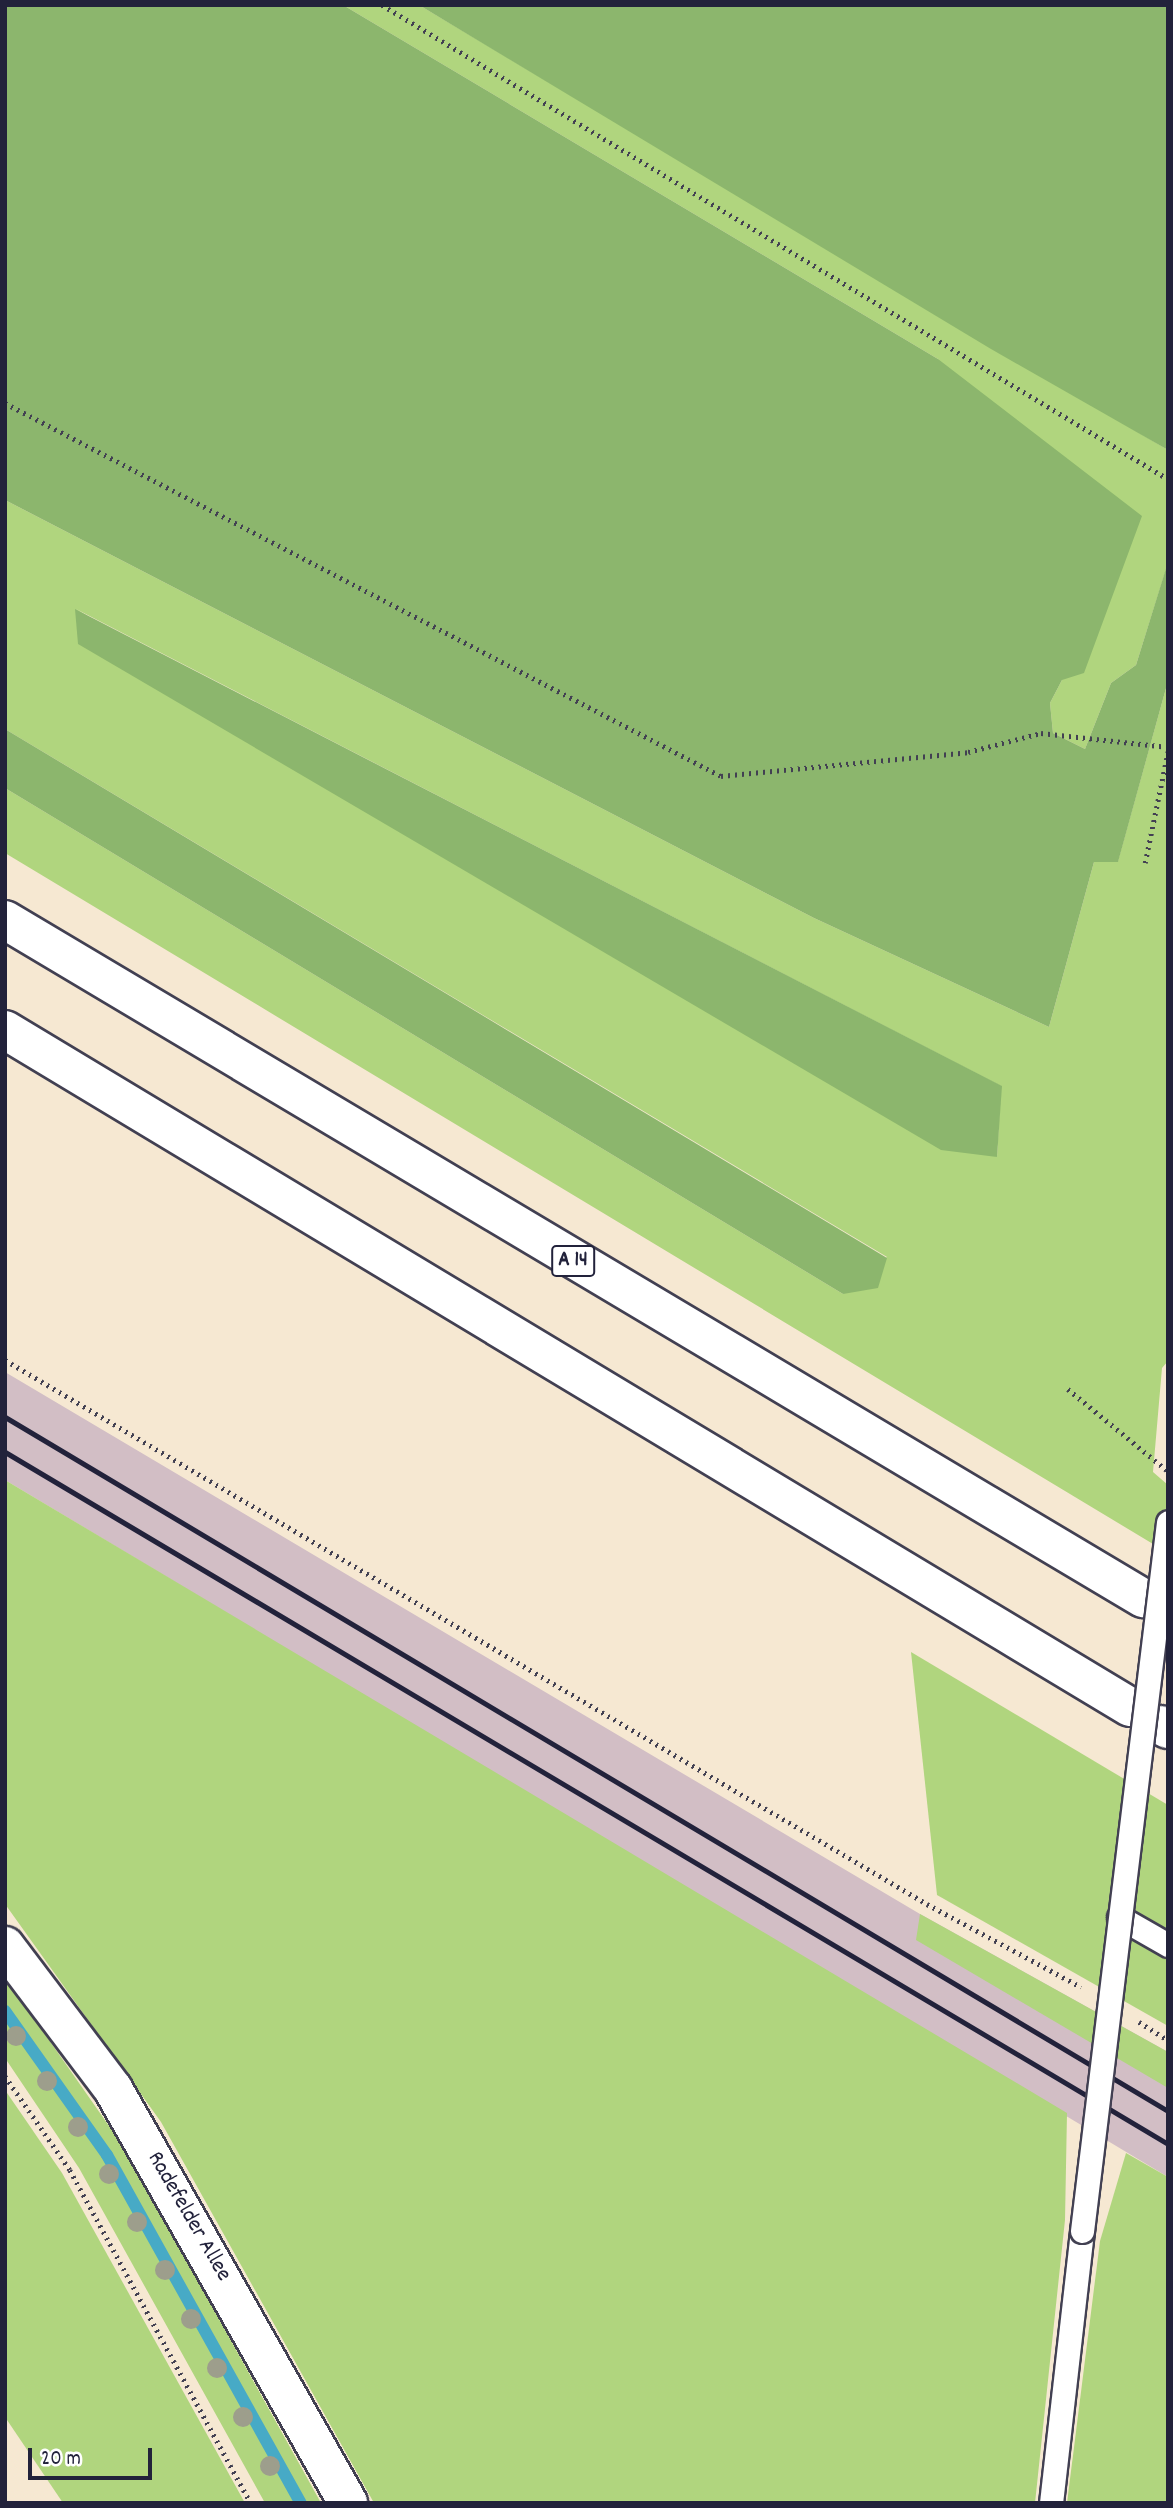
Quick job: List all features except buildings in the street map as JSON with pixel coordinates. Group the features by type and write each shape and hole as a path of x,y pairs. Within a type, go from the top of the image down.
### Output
{"main road":[{"name":"A 14","path":"5,920 1143,1598"},
{"path":"5,1030 1153,1720"},
{"name":"Radefelder Allee","path":"5,1946 113,2089 348,2503"}],"lane":[{"path":"1051,2503 1168,1522"},
{"path":"1119,1917 1168,1945"}],"path":[{"path":"383,5 1168,479"},
{"path":"5,403 721,776 968,752 1041,733 1168,749 1144,863"},
{"path":"5,1360 927,1904 1094,1994"},
{"path":"1068,1390 1168,1471"},
{"path":"1129,2015 1168,2040"},
{"path":"5,2076 70,2170 251,2503"}],"shaded area":[{"path":"5,1372 920,1914 1168,2052 1168,2177 5,1480"}],"green space":[{"path":"5,5 343,5 938,359 1142,516 1084,673 1062,680 1050,703 1053,733 1085,749 1111,683 1136,665 1168,562 1168,681 1118,862 1094,862 1049,1027 814,918 5,500"},
{"path":"343,5 419,5 1168,450 1168,563 1136,665 1111,683 1085,749 1053,733 1050,703 1062,680 938,359"},
{"path":"419,5 1168,5 1168,450 991,349"},
{"path":"5,500 814,918 1049,1027 1094,862 1118,861 1168,681 1168,1361 1162,1368 1153,1472 1168,1485 1168,1553 5,853 5,788 843,1294 887,1257 5,729","holes":["76,609 1001,1086 997,1157"]},
{"path":"75,609 1002,1086 997,1157 941,1150 78,644"},
{"path":"5,729 887,1258 878,1288 843,1294 5,788"},
{"path":"5,1480 1067,2113 1065,2220 1035,2503 374,2503 161,2122 5,1904"},
{"path":"911,1652 1168,1805 1168,2026 937,1895"},
{"path":"920,1914 1168,2052 1168,2088 916,1940"},
{"path":"5,1977 123,2146 321,2503 265,2503 79,2168 5,2058"},
{"path":"5,2090 62,2173 245,2503 63,2503 5,2417"},
{"path":"1126,2153 1168,2177 1168,2503 1067,2503 1100,2241"}],"waterway":[{"path":"5,2011 107,2155 301,2503"}],"railway":[{"path":"5,1417 1168,2111"},
{"path":"5,1452 1168,2144"}]}
